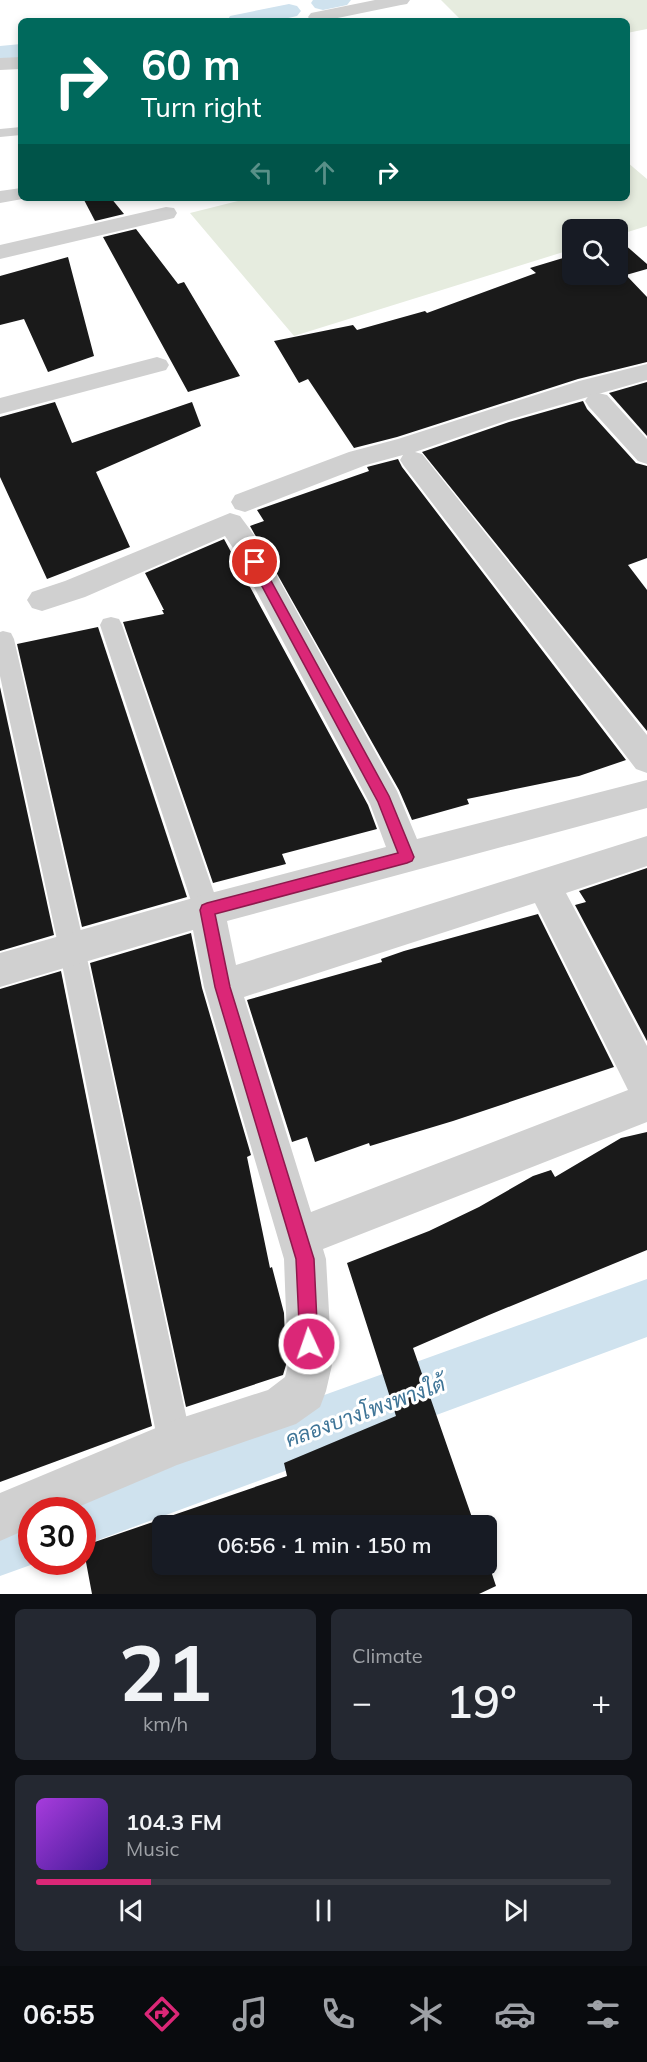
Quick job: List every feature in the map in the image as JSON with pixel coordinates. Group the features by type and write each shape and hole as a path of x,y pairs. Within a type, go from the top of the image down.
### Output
{"street":[{"path":"309,14 401,0"},
{"path":"0,64 18,63"},
{"path":"0,196 18,194"},
{"path":"0,252 126,214 166,213"},
{"path":"0,406 157,365"},
{"path":"245,502 358,458 404,446 499,414 647,372"},
{"path":"598,401 647,455"},
{"path":"413,460 647,759"},
{"path":"42,600 75,589 230,523 244,542 385,801 407,857"},
{"path":"0,970 207,910 647,794"},
{"path":"222,987 647,851"},
{"path":"543,884 647,1086"},
{"path":"0,1517 175,1443 280,1408 304,1391 310,1365 305,1259 222,987 207,910"},
{"path":"299,1238 647,1102"}],"lane":[{"path":"0,133 18,131"},
{"path":"111,625 207,910"},
{"path":"3,639 72,949 175,1443"}],"shaded area":[{"path":"441,0 647,0 647,29 630,32 630,18 459,18"},
{"path":"630,165 647,179 647,226 628,232 628,219 562,219 562,252 294,336 190,213 238,201 630,201"}],"building":[{"path":"85,201 113,201 124,214 95,221"},
{"path":"136,229 178,284 184,282 240,376 188,392 103,237"},
{"path":"628,247 647,264 647,269 628,274"},
{"path":"68,257 94,356 48,372 24,319 0,325 0,276"},
{"path":"562,258 562,285 628,285 628,277 647,297 647,362 578,379 397,437 354,448 308,379 299,383 274,341 353,325 357,330 425,311 427,313 536,273 530,268"},
{"path":"647,382 647,436 609,393"},
{"path":"583,401 587,409 636,463 647,466 647,558 628,565 647,590 647,731 422,452 509,422"},
{"path":"55,402 72,443 192,402 201,426 96,472 130,547 47,579 0,477 0,417"},
{"path":"398,459 626,760 579,776 467,799 469,804 412,820 399,790 250,526 264,521 257,510 369,471 367,467"},
{"path":"224,539 368,805 377,829 282,854 286,864 213,883 123,622 164,614 145,573"},
{"path":"98,627 187,897 82,927 17,644"},
{"path":"0,687 54,935 0,951"},
{"path":"647,868 647,1041 575,905 586,902 579,891"},
{"path":"538,914 614,1067 453,1121 370,1146 369,1143 315,1162 307,1137 292,1142 247,1000 382,962 381,959 404,951"},
{"path":"191,933 202,988 251,1155 247,1157 270,1268 272,1267 284,1313 286,1365 283,1375 186,1407 90,963"},
{"path":"61,971 152,1426 0,1482 0,989"},
{"path":"647,1132 647,1250 413,1348 471,1515 173,1515 287,1476 284,1463 396,1416 347,1263 429,1231 479,1207 533,1176 551,1170 555,1177 621,1138"},
{"path":"152,1522 152,1575 492,1575 496,1586 479,1594 92,1594 88,1575 96,1575 96,1542"}],"waterway":[{"path":"323,3 339,0"},
{"path":"254,18 289,11"},
{"path":"0,53 18,51"},
{"name":"คลองบางโพงพางใต้","path":"96,1509 647,1308"},
{"name":"คลองบางโพงพางใต้","path":"0,1543 18,1537"}],"route":[{"path":"255,562 385,801 407,857 207,910 222,987 305,1259 309,1344"}]}
